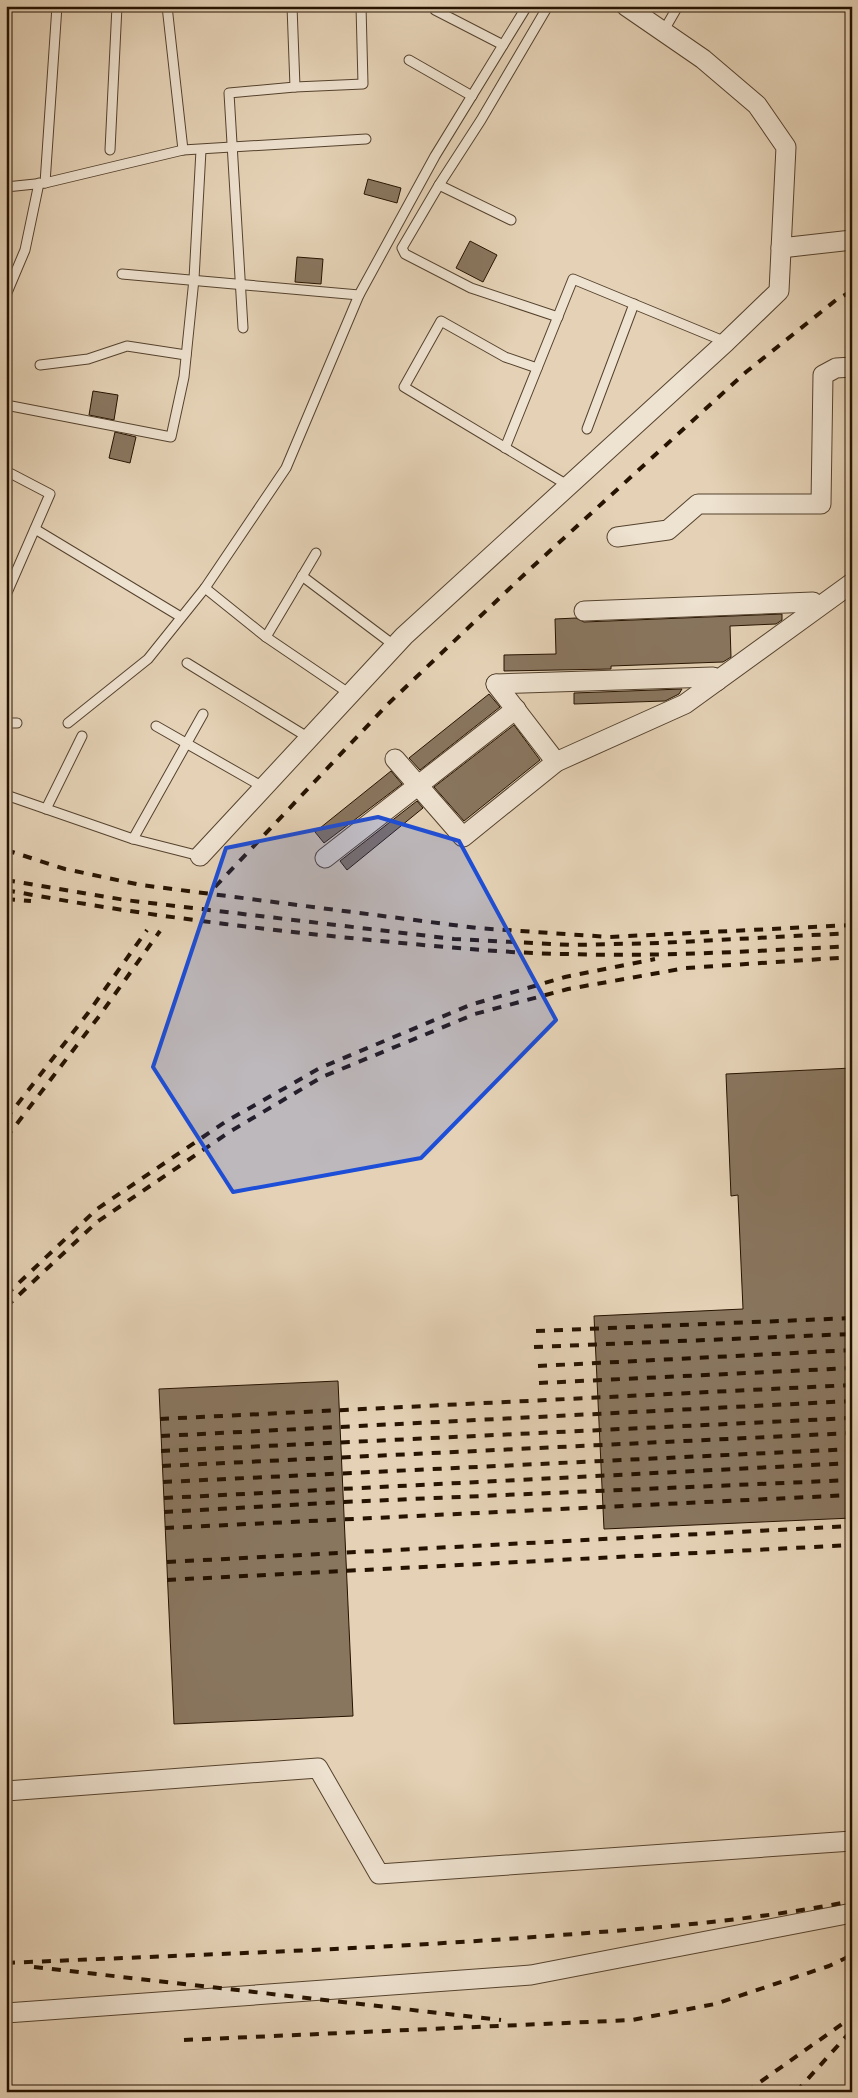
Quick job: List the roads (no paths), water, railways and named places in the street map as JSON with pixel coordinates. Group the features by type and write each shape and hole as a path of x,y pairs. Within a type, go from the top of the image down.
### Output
{"street":[{"path":"200,856 395,646 726,342 778,291 786,147 757,105 703,59 626,6"},
{"path":"781,248 852,240"},
{"path":"617,536 668,530 698,504 821,504 823,375 836,368 852,367"},
{"path":"395,759 463,837 556,762 684,704 852,583"},
{"path":"584,611 813,602 818,607"},
{"path":"556,762 496,684 713,677 717,681"},
{"path":"325,858 516,709"},
{"path":"6,1791 318,1768 379,1874 852,1841"},
{"path":"6,2013 531,1976 852,1913"}],"lane":[{"path":"6,295 25,250 42,183 57,6"},
{"path":"110,150 117,6"},
{"path":"167,6 183,150"},
{"path":"292,6 295,87"},
{"path":"243,328 229,93 295,87 363,84 361,6"},
{"path":"68,723 148,659 205,588 286,468 359,295 435,156 527,6"},
{"path":"548,6 481,120 438,185 402,248 405,254 471,288 558,317"},
{"path":"663,32 678,6"},
{"path":"435,10 503,45"},
{"path":"409,60 472,96"},
{"path":"6,187 42,183 183,150 366,139"},
{"path":"6,405 171,437 184,377 194,279 201,150"},
{"path":"438,185 511,220"},
{"path":"122,274 359,295"},
{"path":"505,448 574,279 726,342"},
{"path":"587,429 634,304"},
{"path":"537,368 505,357 441,321 404,387 569,486"},
{"path":"40,365 88,359 127,346 186,354"},
{"path":"6,471 50,494 6,595"},
{"path":"34,529 181,617"},
{"path":"266,637 316,553"},
{"path":"302,576 395,646"},
{"path":"205,588 266,637 350,694"},
{"path":"187,663 309,738"},
{"path":"133,839 203,714"},
{"path":"6,723 17,723"},
{"path":"156,726 263,787"},
{"path":"46,809 82,736"},
{"path":"6,795 133,839 200,856"}],"railway":[{"path":"215,887 389,703 529,570 746,372 836,300 852,291"},
{"path":"6,850 65,869 141,885 477,928 609,937 852,925"},
{"path":"6,880 125,900 454,939 572,945 660,943 852,933"},
{"path":"6,890 142,913 233,925 492,951 637,955 852,946"},
{"path":"6,899 31,901"},
{"path":"6,1119 88,1013 147,930"},
{"path":"6,1138 100,1015 160,931"},
{"path":"6,1307 97,1222 231,1131 322,1077 475,1014 568,989 686,968 852,957"},
{"path":"6,1295 97,1209 225,1122 320,1068 470,1005 565,977 655,959"},
{"path":"536,1331 852,1318"},
{"path":"534,1347 852,1334"},
{"path":"538,1366 852,1350"},
{"path":"539,1383 852,1368"},
{"path":"160,1419 852,1385"},
{"path":"161,1436 852,1401"},
{"path":"161,1451 852,1418"},
{"path":"162,1466 852,1433"},
{"path":"163,1482 852,1449"},
{"path":"164,1498 852,1463"},
{"path":"164,1512 343,1502 852,1480"},
{"path":"165,1528 852,1495"},
{"path":"167,1562 852,1526"},
{"path":"167,1580 852,1545"},
{"path":"6,1963 468,1942 733,1920 852,1901"},
{"path":"184,2040 632,2020 715,2004 829,1966 852,1955"},
{"path":"34,1967 501,2020"},
{"path":"746,2092 852,2017"},
{"path":"796,2092 852,2030"}]}
